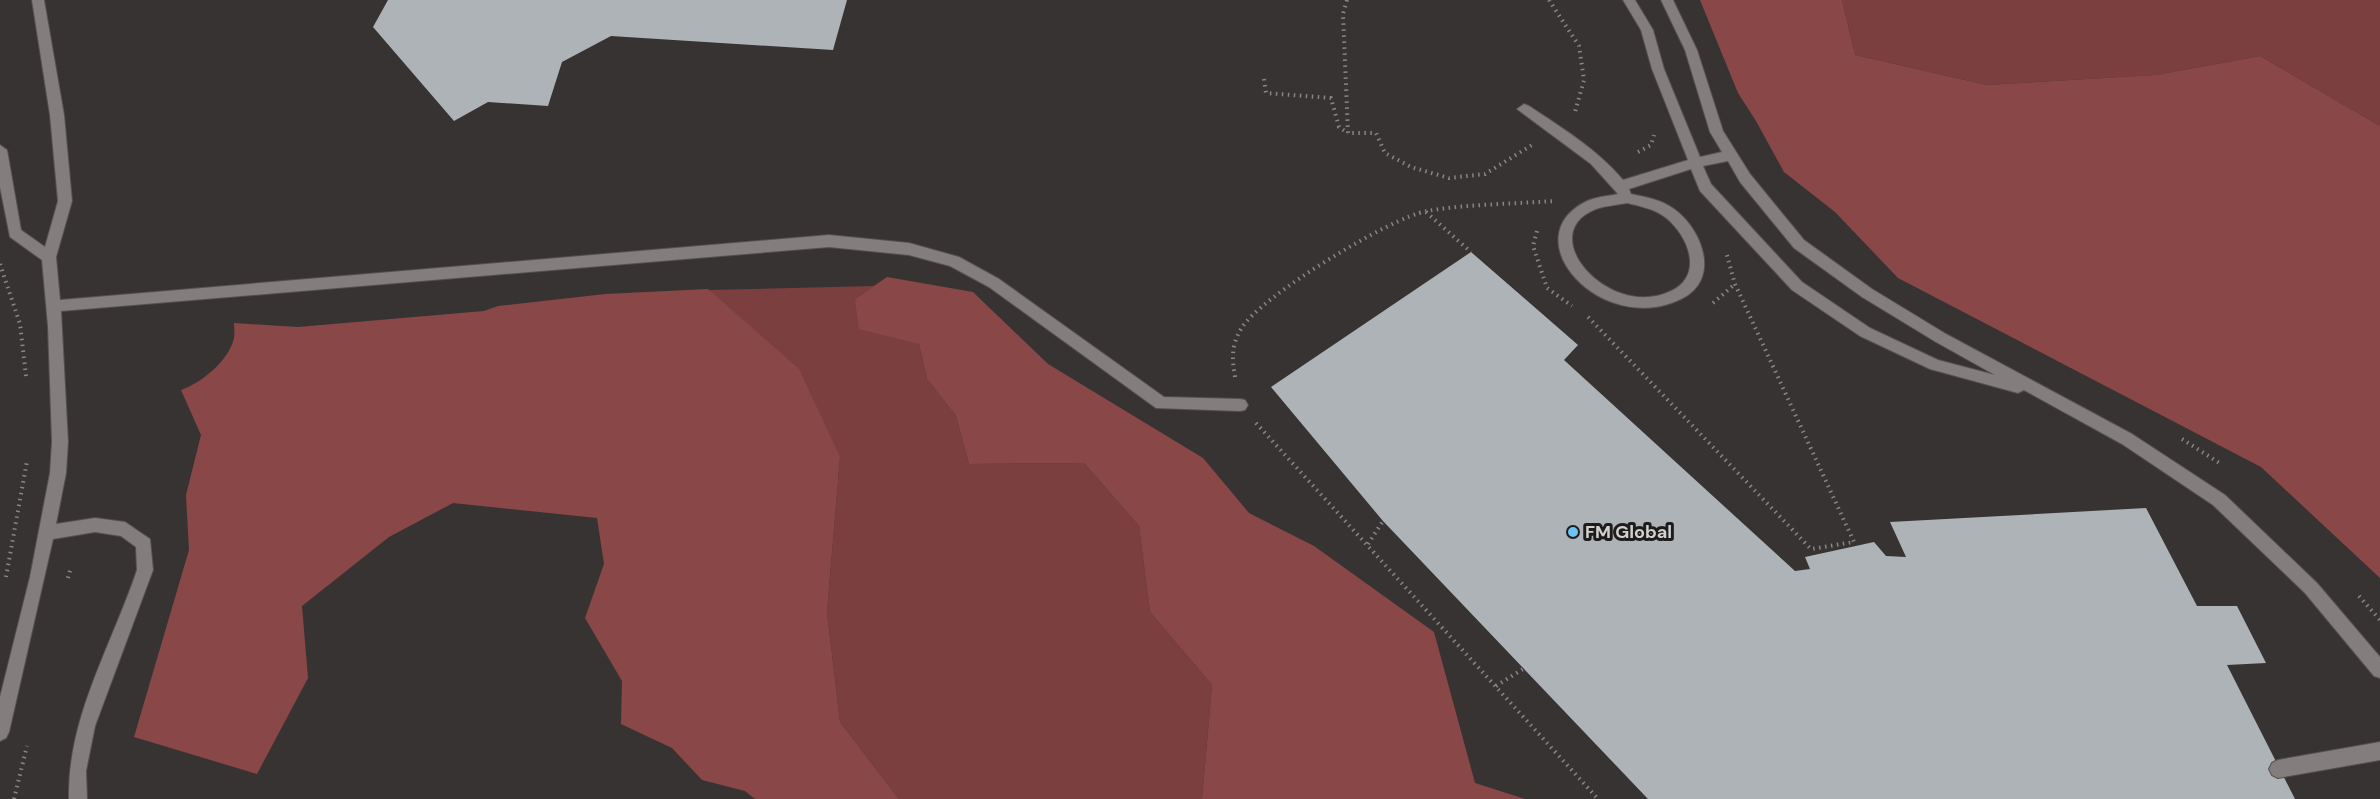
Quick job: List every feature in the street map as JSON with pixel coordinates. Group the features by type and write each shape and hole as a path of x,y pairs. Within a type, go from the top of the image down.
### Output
{"lane":[{"path":"0,732 38,577 58,473 60,442 49,257 65,201 57,115 38,0"},
{"path":"1629,0 1647,30 1677,122 1705,187 1797,286 1865,332 1935,365 2044,393"},
{"path":"1667,0 1691,50 1717,132 1745,178 1799,244 1867,293 1941,338 2127,439 2219,500 2311,588 2380,670"},
{"path":"1524,109 1577,145 1624,192 1668,212 1684,225 1695,242 1699,259 1696,275 1686,289 1669,299 1648,303 1626,302 1604,294 1585,282 1572,266 1564,248 1566,231 1573,216 1587,205 1624,192 1695,163 1731,155"},
{"path":"0,150 15,233 49,257"},
{"path":"53,306 829,241 909,249 954,261 994,283 1161,403 1240,405"},
{"path":"46,533 95,525 125,529 144,544 145,570 86,726 77,771 78,799"},
{"path":"2278,769 2380,751"}],"path":[{"path":"1347,0 1343,14 1348,133"},
{"path":"1550,0 1579,46 1584,81 1575,114"},
{"path":"1264,79 1266,93 1331,98 1339,127 1348,133 1376,133 1385,153 1410,167 1449,178 1485,174 1536,143"},
{"path":"1607,173 1627,157 1651,144 1658,125 1677,122"},
{"path":"1563,196 1554,201 1426,211 1397,220 1313,270 1261,306 1241,328 1231,354 1240,405 1598,799"},
{"path":"1426,211 1471,252"},
{"path":"0,264 20,324 27,383"},
{"path":"1588,317 1811,549 1854,542 1735,284"},
{"path":"29,453 4,588 71,567"},
{"path":"1368,544 1383,521"},
{"path":"1496,686 1523,669"}],"shaded area":[{"path":"1700,0 1842,0 1855,55 1987,85 2156,75 2260,56 2380,126 2380,578 2261,467 1898,278 1835,212 1784,172 1738,93"},
{"path":"1842,0 2380,0 2380,126 2260,56 2156,75 1987,85 1855,55"},
{"path":"887,277 973,292 1048,364 1203,458 1249,513 1314,546 1434,632 1475,783 1525,799 1202,799 1212,685 1150,612 1139,526 1084,463 969,464 956,416 927,379 919,344 859,329 855,299"},
{"path":"874,286 855,299 919,344 927,379 956,416 969,464 1084,463 1139,526 1150,612 1212,685 1202,799 899,799 840,722 827,612 840,457 709,290"},
{"path":"708,289 799,369 840,457 827,612 840,722 899,799 755,799 745,791 702,780 672,748 621,724 622,681 585,618 604,564 597,518 453,503 389,537 302,606 308,678 257,774 134,737 189,550 186,495 201,435 181,390 205,377 220,363 231,347 234,323 298,327 484,311 498,306 605,294"}],"building":[{"path":"388,0 847,0 833,50 611,36 562,62 548,106 488,102 454,121 373,27"},
{"name":"FM Global","path":"1471,252 1578,345 1564,360 1795,571 1810,569 1805,557 1874,542 1886,556 1906,557 1890,522 2146,508 2197,606 2237,606 2266,663 2227,665 2295,799 1648,799 1383,521 1271,387"}],"place":[{"name":"FM Global","path":"1573,532"}]}
